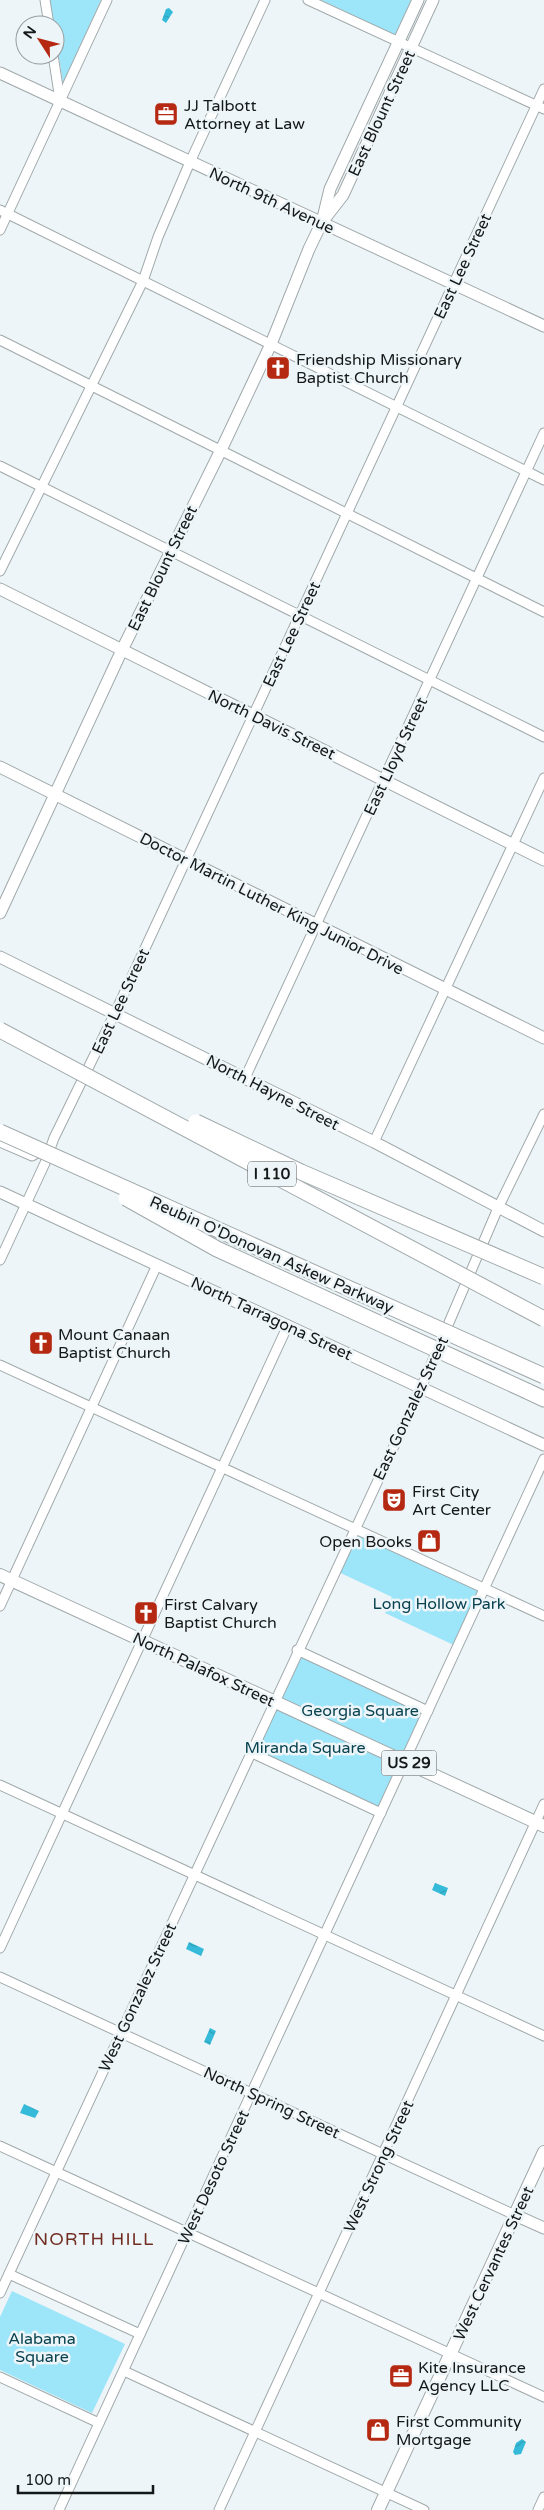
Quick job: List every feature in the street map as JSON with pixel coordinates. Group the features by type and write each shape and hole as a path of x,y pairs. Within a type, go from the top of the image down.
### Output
{"highway":[{"name":"I 110","path":"0,1030 544,1319"},
{"path":"19,1040 96,1071 277,1161 544,1277"},
{"name":"Reubin O'Donovan Askew Parkway","path":"0,1132 544,1376"},
{"path":"46,1154 217,1249 544,1399"}],"main road":[{"name":"North Palafox Street","path":"6,1577 540,1824"},
{"name":"West Cervantes Street","path":"378,2510 544,2152"}],"street":[{"path":"45,0 47,15"},
{"path":"0,230 4,212 107,0"},
{"path":"0,571 143,281 158,237 190,162 265,0"},
{"path":"308,0 540,108"},
{"name":"East Blount Street","path":"0,914 122,650 271,344 289,294 322,222 330,189 418,0"},
{"name":"East Blount Street","path":"322,222 343,195 433,0"},
{"path":"55,65 60,100"},
{"name":"North 9th Avenue","path":"0,73 544,326"},
{"name":"East Lee Street","path":"0,1260 54,1138 115,1013 454,284 540,108 544,88"},
{"path":"4,212 544,480"},
{"path":"0,340 544,612"},
{"name":"East Lloyd Street","path":"245,1078 544,433"},
{"path":"0,466 544,736"},
{"name":"North Davis Street","path":"0,589 544,860"},
{"name":"Doctor Martin Luther King Junior Drive","path":"0,767 544,1038"},
{"path":"374,1142 544,778"},
{"name":"North Hayne Street","path":"0,957 374,1142 544,1231"},
{"name":"East Gonzalez Street","path":"274,1701 421,1388 498,1208 544,1114"},
{"path":"0,1142 32,1156 54,1138"},
{"name":"North Tarragona Street","path":"0,1192 544,1445"},
{"path":"0,1606 6,1577 92,1407 157,1265"},
{"path":"0,1948 288,1325"},
{"path":"0,1365 544,1616"},
{"name":"West Desoto Street","path":"59,2510 544,1459"},
{"path":"297,1650 428,1711"},
{"name":"West Gonzalez Street","path":"0,2293 274,1701"},
{"path":"250,1752 381,1813"},
{"path":"0,1785 544,2036"},
{"name":"West Strong Street","path":"219,2510 456,1995 540,1824 544,1804"},
{"name":"North Spring Street","path":"0,1977 544,2228"},
{"path":"0,2146 544,2397"},
{"path":"9,2274 140,2334"},
{"path":"124,2371 424,2510"},
{"path":"0,2377 99,2423"},
{"path":"538,2510 544,2497"}],"green space":[{"path":"50,0 101,0 63,83 60,65 65,65 65,15 52,15"},
{"path":"321,0 413,0 396,36"},
{"name":"Long Hollow Park","path":"354,1528 485,1589 458,1647 385,1613 392,1597 334,1570"},
{"path":"297,1650 428,1711 381,1813 250,1752"},
{"name":"Alabama Square","path":"12,2291 125,2344 92,2413 0,2370 0,2317"}],"water":[{"path":"169,8 173,12 166,23 162,20 166,9"},
{"path":"435,1883 448,1888 445,1896 432,1890"},
{"path":"189,1942 204,1949 201,1956 186,1949"},
{"path":"210,2028 216,2031 210,2045 204,2042"},
{"path":"24,2104 39,2111 35,2118 20,2113"},
{"path":"522,2439 526,2442 521,2454 515,2455 513,2452 516,2443"}],"place":[{"name":"JJ Talbott Attorney at Law","path":"166,114"},
{"name":"Friendship Missionary Baptist Church","path":"278,368"},
{"name":"Mount Canaan Baptist Church","path":"41,1343"},
{"name":"First City Art Center","path":"394,1500"},
{"name":"Open Books","path":"429,1541"},
{"name":"First Calvary Baptist Church","path":"146,1613"},
{"name":"Kite Insurance Agency LLC","path":"401,2376"},
{"name":"First Community Mortgage","path":"378,2430"}],"district":[{"name":"NORTH HILL","path":"94,2239"}],"park label":[{"name":"Georgia Square","path":"360,1710"},
{"name":"Miranda Square","path":"305,1747"}]}
